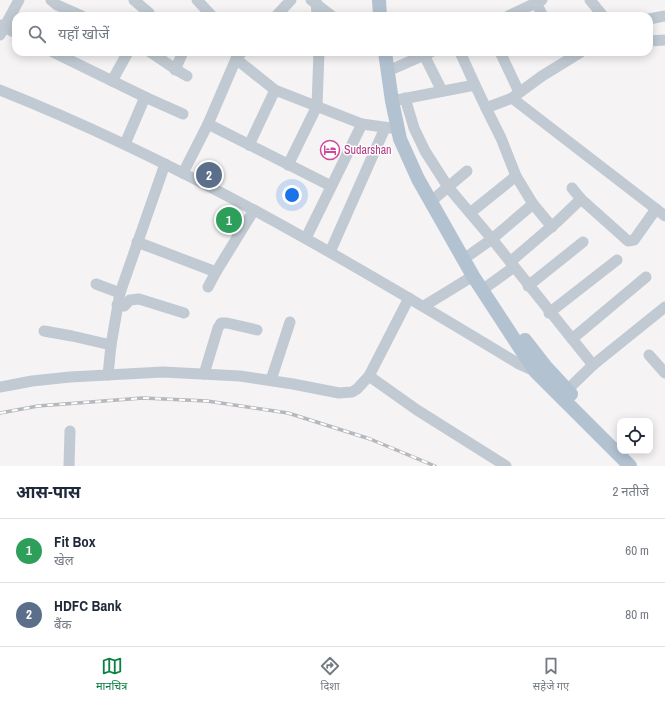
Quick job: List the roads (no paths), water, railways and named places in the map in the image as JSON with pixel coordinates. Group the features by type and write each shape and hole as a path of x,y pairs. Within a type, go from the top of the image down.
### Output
{"main road":[{"path":"379,0 380,12"},
{"path":"388,0 388,12"},
{"path":"388,59 401,99 406,137 410,150 423,177 468,256 484,288"},
{"path":"388,59 392,129 418,179 474,276 484,288 540,369 564,393 630,466"},
{"path":"564,393 617,440"},
{"path":"630,454 639,466"}],"street":[{"path":"12,32 1,29 19,0"},
{"path":"51,0 57,5 73,12"},
{"path":"280,12 291,0"},
{"path":"590,0 600,12"},
{"path":"314,1 316,12"},
{"path":"314,1 327,12"},
{"path":"516,12 539,1 542,12"},
{"path":"140,2 148,12"},
{"path":"202,2 209,12"},
{"path":"653,18 665,16"},
{"path":"653,41 665,40"},
{"path":"61,56 183,114"},
{"path":"112,81 126,56"},
{"path":"157,56 175,70 187,76"},
{"path":"175,70 181,56"},
{"path":"183,173 208,124 239,56"},
{"path":"240,56 275,90 362,124 392,129 330,252"},
{"path":"288,165 317,106 319,56"},
{"path":"388,59 412,56"},
{"path":"429,56 442,92"},
{"path":"462,56 501,138 516,176 533,204 552,227"},
{"path":"501,56 516,95 660,212 631,242 623,237 581,199 572,188"},
{"path":"486,108 516,95 542,76 565,56"},
{"path":"476,85 401,99 425,151 448,187 492,239 528,286 593,365"},
{"path":"0,90 125,144 183,173 306,238 424,306 525,367 540,369"},
{"path":"249,145 275,90"},
{"path":"125,144 145,97"},
{"path":"208,124 331,186"},
{"path":"306,238 362,124"},
{"path":"108,375 111,345 120,293 165,164"},
{"path":"435,198 467,171"},
{"path":"470,213 516,176"},
{"path":"484,288 512,264 581,199"},
{"path":"468,256 492,239 533,204"},
{"path":"208,287 254,210"},
{"path":"137,242 216,272"},
{"path":"528,286 583,242"},
{"path":"550,312 617,260"},
{"path":"424,306 474,276"},
{"path":"572,339 646,277"},
{"path":"96,284 120,293"},
{"path":"0,387 55,378 162,372 240,376 346,393 352,392 357,389 369,376 410,298"},
{"path":"117,305 124,306 130,300 139,299 184,313"},
{"path":"564,393 593,365 665,307"},
{"path":"272,380 290,322"},
{"path":"204,374 218,328 221,323 257,330"},
{"path":"44,331 111,345"},
{"path":"511,359 530,355"},
{"path":"649,355 665,373"},
{"path":"369,376 417,410 506,466"},
{"path":"69,466 70,431"}],"railway":[{"path":"0,413 38,406 143,398 207,401 288,413 370,439 435,466"}],"place":[{"name":"Sudarshan","path":"330,150"},
{"name":"HDFC Bank","path":"209,175"},
{"name":"Fit Box","path":"229,220"}]}
